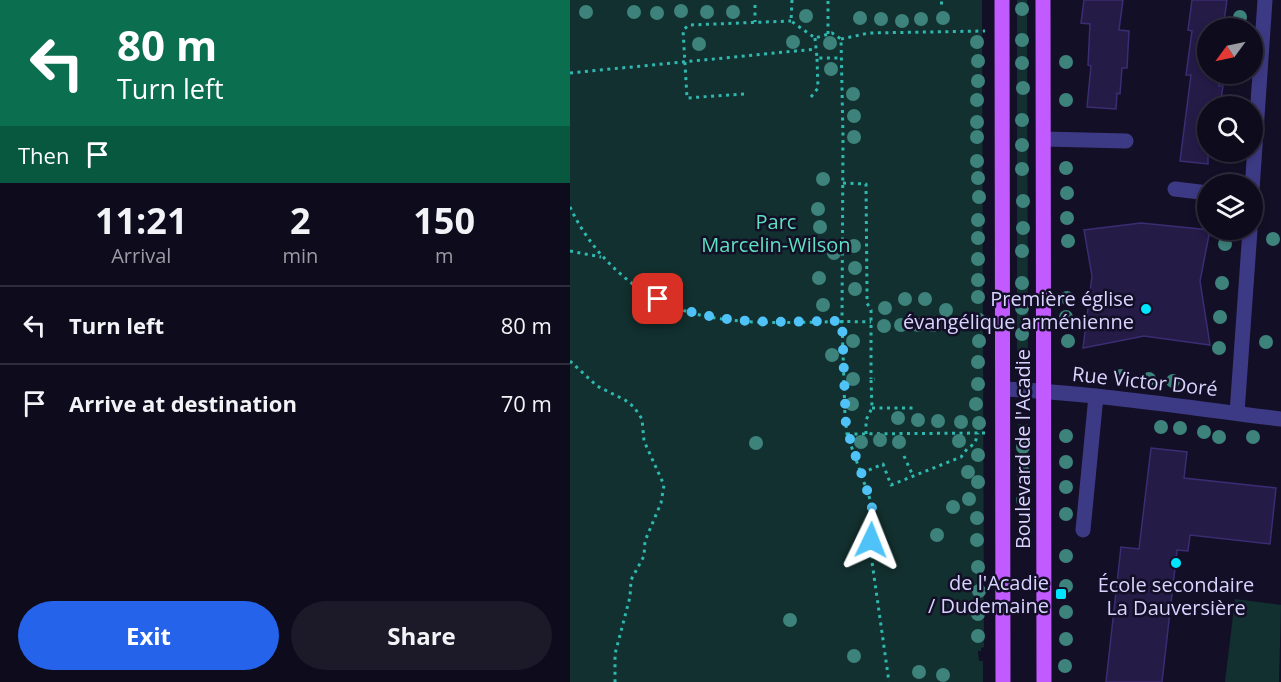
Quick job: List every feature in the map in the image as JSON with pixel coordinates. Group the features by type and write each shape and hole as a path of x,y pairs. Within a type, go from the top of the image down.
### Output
{"main road":[{"name":"Boulevard de l'Acadie","path":"1002,0 1003,682"},
{"name":"Boulevard de l'Acadie","path":"1043,0 1044,682"}],"street":[{"path":"1253,174 1265,0"},
{"path":"1044,139 1126,141"},
{"path":"1175,189 1197,192"},
{"path":"1237,412 1249,240"},
{"name":"Rue Victor Doré","path":"1003,389 1096,396 1281,419"},
{"path":"1083,530 1096,396"}],"path":[{"path":"791,21 792,0"},
{"path":"828,0 828,34"},
{"path":"754,5 755,22"},
{"path":"744,94 687,98 682,34 685,26 791,21 815,38 818,88 811,97"},
{"path":"841,39 869,33 984,31"},
{"path":"815,38 828,34 836,35 841,39"},
{"path":"841,39 842,321 845,417 847,434 872,505 872,562 889,682"},
{"path":"570,73 816,49"},
{"path":"817,58 841,58"},
{"path":"843,183 866,184 867,303 871,310 873,379 872,408 866,420 866,434"},
{"path":"570,207 584,233 603,258 627,280 644,291 690,313 742,321 871,322"},
{"path":"570,251 603,258"},
{"path":"570,362 597,386 634,407 642,419 644,441 664,485 661,503 645,541 644,556 631,580 630,597 615,654 615,682"},
{"path":"872,408 915,408"},
{"path":"862,473 883,464 891,485 961,457 967,448 975,443 978,433"},
{"path":"847,434 986,433"},
{"path":"904,456 913,477"}],"green space":[{"name":"Parc Marcelin-Wilson","path":"570,0 982,0 984,647 978,651 979,661 983,661 983,682 570,682"},
{"path":"1017,0 1027,0 1028,354 1017,354"},
{"path":"1018,424 1028,424 1029,540 1026,540 1019,503"},
{"path":"1235,599 1281,605 1279,682 1225,682"}],"building":[{"path":"1084,0 1123,0 1119,30 1129,31 1127,68 1122,68 1116,109 1087,107 1091,66 1088,65 1090,24 1081,23"},
{"path":"1192,0 1227,0 1224,18 1197,18 1197,84 1223,86 1222,96 1197,96 1197,162 1208,162 1208,164 1180,161 1191,75 1186,75 1192,31 1188,30"},
{"name":"Première église évangélique arménienne","path":"1141,223 1197,229 1197,240 1208,240 1200,281 1210,345 1144,336 1083,348 1092,276 1084,230"},
{"path":"1151,448 1187,452 1184,478 1276,488 1270,544 1190,535 1188,551 1177,550 1162,682 1106,682 1121,547 1139,549"}],"place":[{"name":"Première église évangélique arménienne","path":"1146,309"},
{"name":"École secondaire La Dauversière","path":"1176,563"},
{"name":"de l'Acadie / Dudemaine","path":"1061,594"}],"route":[{"path":"658,299 690,313 725,320 842,321 846,427 872,505 871,540"}]}
